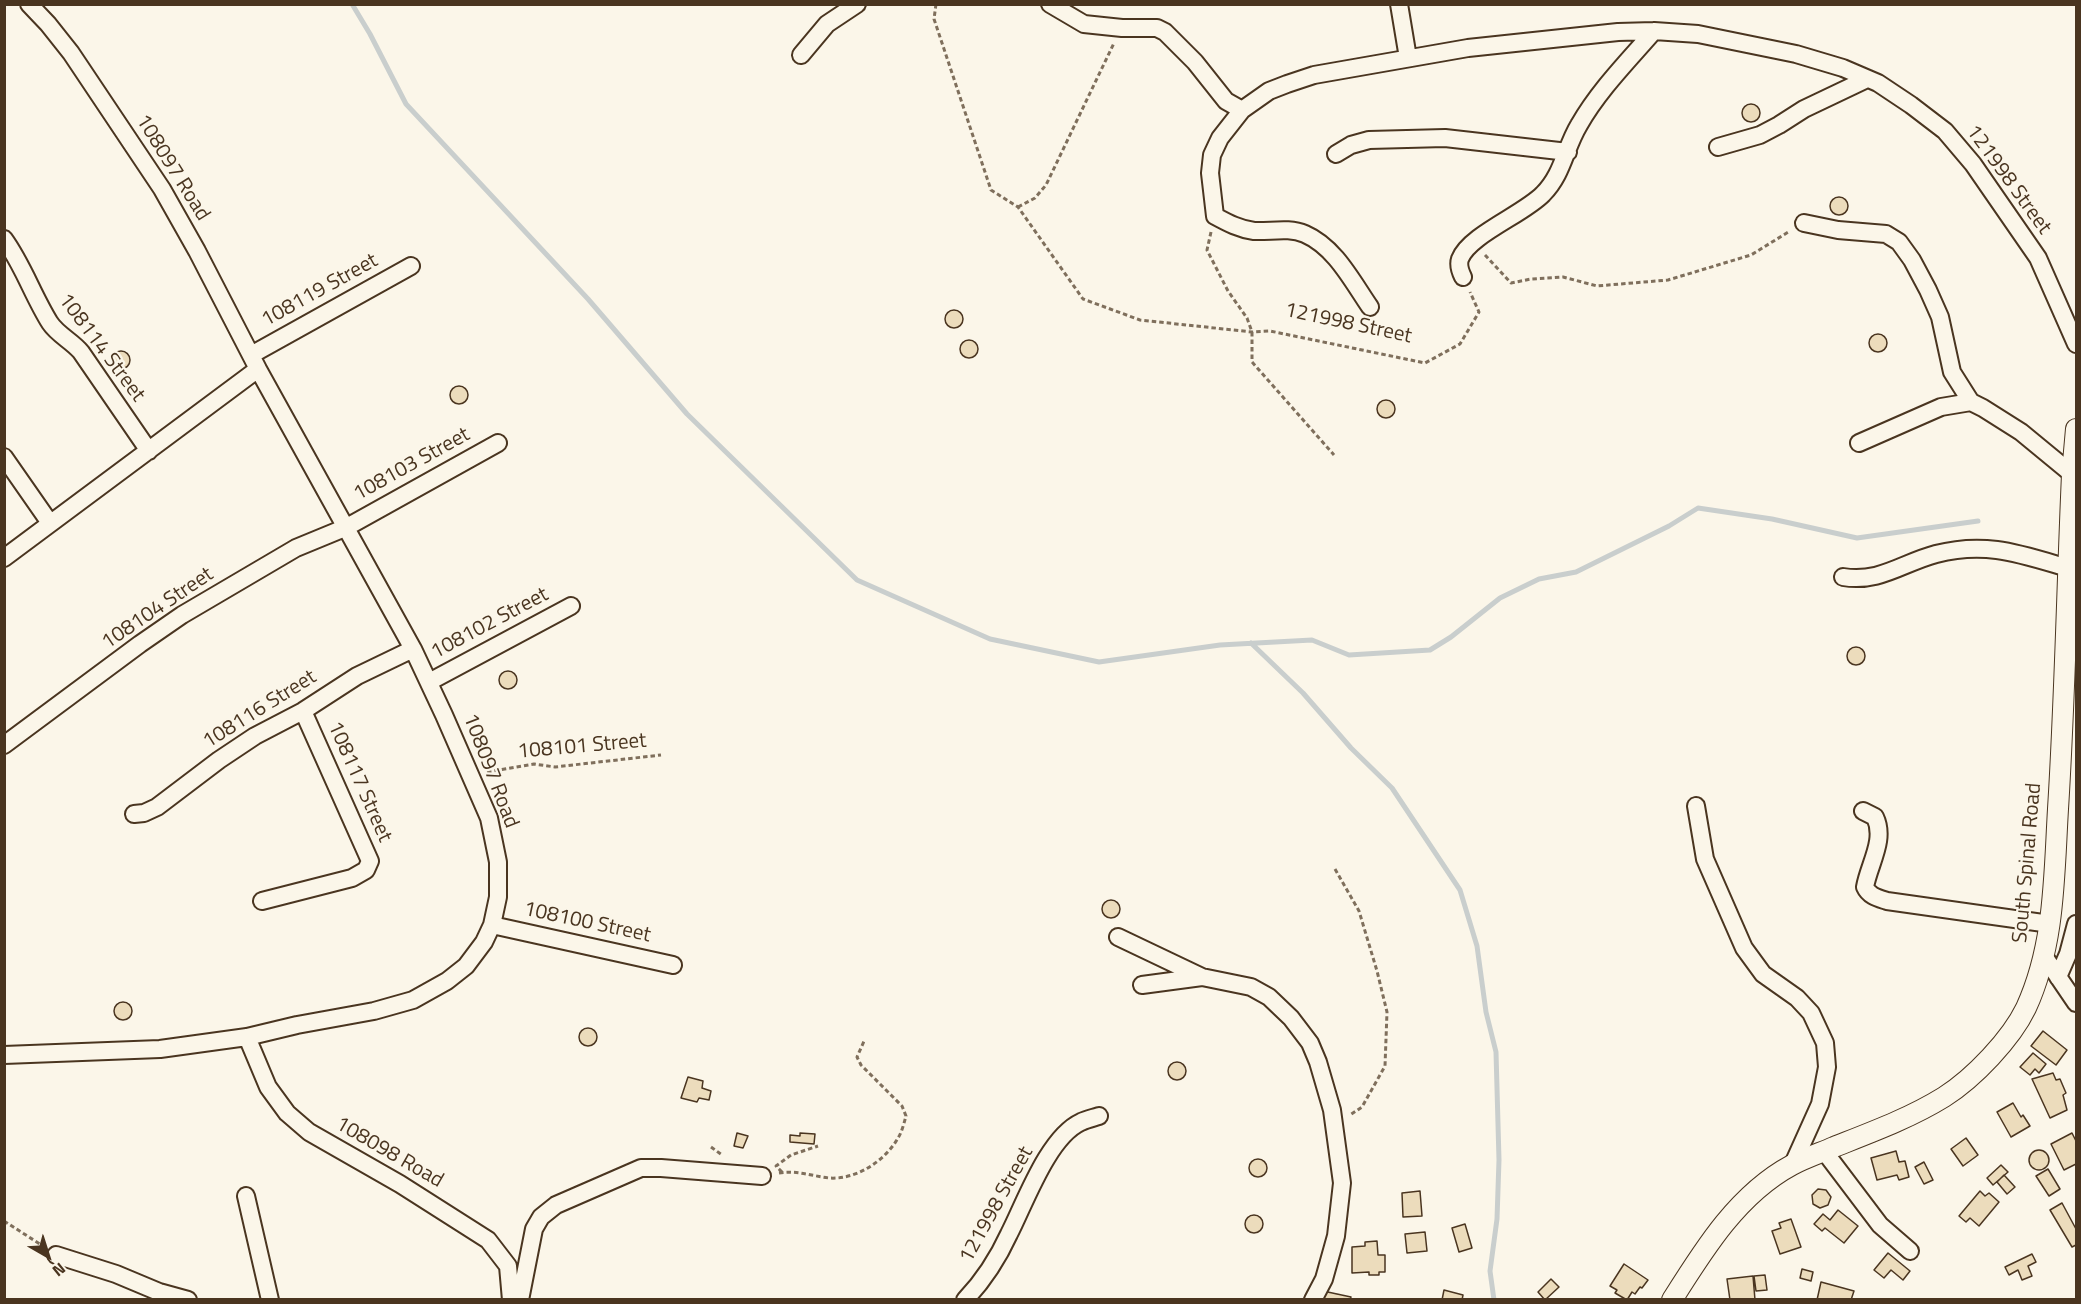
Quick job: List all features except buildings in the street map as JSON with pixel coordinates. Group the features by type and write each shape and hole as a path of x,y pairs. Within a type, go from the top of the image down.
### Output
{"street":[{"name":"108097 Road","path":"4,1055 160,1049 247,1037 374,1011 413,1000 447,981 466,966 484,942 492,925 498,897 498,862 489,818 413,649 162,189 71,53 29,4"},
{"path":"801,55 827,24 857,4"},
{"path":"1050,4 1084,24 1122,28 1157,28 1165,32 1195,62 1226,101 1242,110"},
{"path":"1399,4 1408,58"},
{"path":"1463,277 1459,268 1460,260 1473,243 1542,196 1554,181 1578,126 1611,79 1653,31"},
{"name":"121998 Street","path":"1215,216 1210,173 1212,155 1220,138 1242,110 1269,91 1314,75 1468,48 1618,32 1653,31 1698,34 1796,54 1843,68 1867,78 1911,105 1945,131 1973,164 2038,258 2076,344"},
{"path":"1718,147 1760,135 1804,109 1867,78"},
{"path":"1336,154 1351,145 1369,140 1445,138 1568,152"},
{"path":"1215,216 1237,228 1304,233 1320,243 1336,258 1370,307"},
{"path":"1804,223 1838,230 1886,234 1899,242 1912,260 1928,290 1940,317 1952,372 1971,402 2021,432 2072,474"},
{"name":"108114 Street","path":"4,239 13,251 51,325 74,343 81,352 149,451"},
{"name":"108119 Street","path":"255,362 411,266"},
{"path":"4,558 149,451 255,362"},
{"path":"1859,443 1941,407 1971,402"},
{"name":"South Spinal Road","path":"1672,1299 1716,1232 1768,1180 1793,1164 1917,1113 1969,1079 1995,1051 2026,1008 2044,956 2050,924 2059,780 2072,474 2076,437"},
{"name":"108103 Street","path":"347,527 498,443"},
{"path":"4,457 50,524"},
{"name":"108104 Street","path":"4,745 182,615 296,548 347,527"},
{"path":"1843,577 1858,579 1878,576 1934,554 1970,548 1994,548 2068,568"},
{"name":"108102 Street","path":"429,682 572,606"},
{"name":"108116 Street","path":"134,814 144,813 157,807 237,748 303,711 357,676 413,649"},
{"name":"108117 Street","path":"262,901 352,878 366,870 369,861 303,711"},
{"path":"1696,806 1706,859 1744,948 1763,974 1797,998 1811,1013 1825,1043 1827,1067 1820,1104 1793,1164"},
{"path":"1863,811 1875,817 1879,824 1880,835 1865,887 1869,893 1887,901 2050,924"},
{"path":"2058,977 2068,954 2076,924"},
{"name":"108100 Street","path":"492,925 673,964"},
{"path":"1118,937 1202,977 1251,987 1269,997 1291,1018 1310,1043 1332,1110 1342,1183 1336,1236 1324,1279 1313,1299"},
{"path":"2044,956 2076,1003"},
{"path":"1142,985 1202,977"},
{"name":"108098 Road","path":"247,1037 268,1087 287,1113 309,1132 400,1184 488,1240 508,1266 511,1299"},
{"name":"121998 Street","path":"965,1299 992,1265 1035,1177 1057,1145 1080,1122 1099,1116"},
{"path":"1824,1151 1880,1226 1910,1251"},
{"path":"520,1299 534,1229 541,1216 556,1205 641,1168 762,1176"},
{"path":"246,1196 270,1299"},
{"path":"56,1255 116,1274 159,1292 188,1299"}],"path":[{"name":"121998 Street","path":"936,4 934,19 991,190 1018,207 1083,299 1140,320 1252,332 1270,331 1425,363 1460,344 1479,312 1463,277"},
{"path":"1018,207 1035,198 1046,185 1122,28"},
{"path":"1215,216 1207,250 1228,291 1247,318 1252,332 1252,362 1334,455"},
{"path":"1473,243 1511,283 1563,277 1597,286 1668,280 1750,255 1804,223"},
{"name":"108101 Street","path":"471,775 534,764 555,767 661,755"},
{"path":"1334,1126 1362,1107 1385,1066 1387,1012 1359,911 1335,869"},
{"path":"762,1176 782,1172 843,1179 864,1170 885,1154 899,1137 906,1116 902,1106 861,1065 857,1057 865,1039"},
{"path":"782,1172 776,1166 792,1155 818,1146"},
{"path":"4,1221 56,1255"}],"waterway":[{"path":"352,4 406,104 588,299 687,414 857,580 990,639 1099,662 1220,645 1312,640 1349,655 1430,650 1451,637 1500,598 1539,579 1576,572 1669,526 1698,508 1772,519 1857,538 1978,521"},
{"path":"1251,643 1303,693 1351,748 1392,788 1460,890 1477,946 1486,1012 1496,1052 1499,1160 1497,1219 1490,1271 1494,1300"}]}
